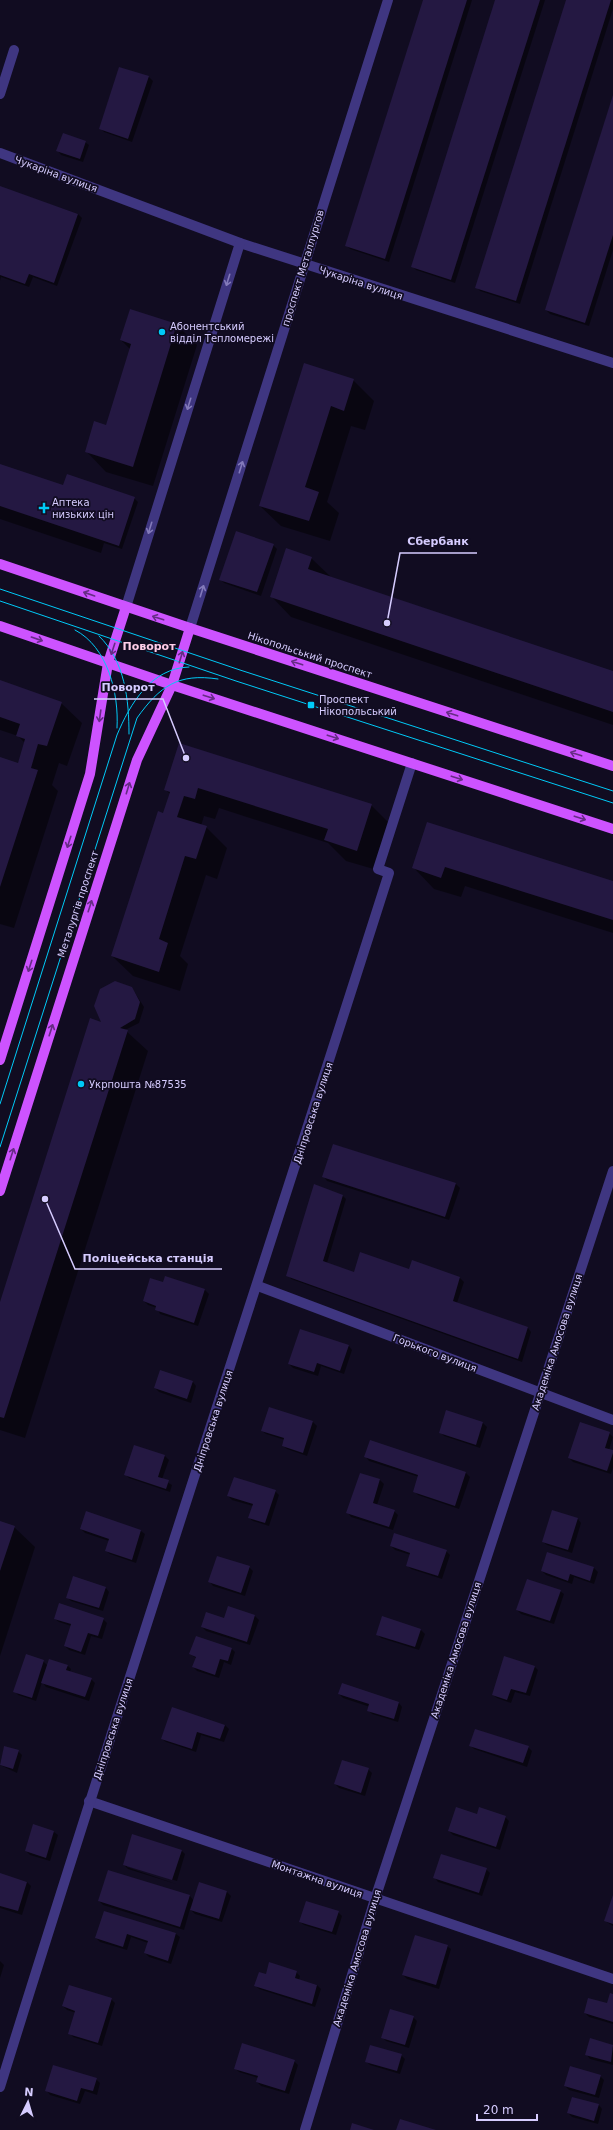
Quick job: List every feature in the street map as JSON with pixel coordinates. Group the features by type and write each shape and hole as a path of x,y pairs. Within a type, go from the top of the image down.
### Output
{"main road":[{"name":"Нікопольський проспект","path":"0,564 126,607 613,766"},
{"path":"0,1060 90,774 108,663 126,607"},
{"path":"0,626 172,685 613,828"},
{"name":"Металургів проспект","path":"0,1191 137,760 172,685 190,628"}],"street":[{"name":"проспект Металлургов","path":"190,628 388,0"},
{"path":"0,94 14,50"},
{"name":"Чукаріна вулиця","path":"0,153 240,243 305,265 613,362"},
{"path":"126,607 240,243"},
{"name":"Дніпровська вулиця","path":"0,2087 89,1801 258,1286 389,873 378,870 412,763"},
{"name":"Академіка Амосова вулиця","path":"305,2130 375,1899 613,1171"},
{"name":"Горького вулиця","path":"258,1286 613,1420"},
{"name":"Монтажна вулиця","path":"89,1801 613,1979"}],"building":[{"path":"423,0 467,0 385,259 345,246"},
{"path":"495,0 540,0 451,280 411,267"},
{"path":"566,0 611,0 516,301 475,288"},
{"path":"119,67 149,76 128,139 99,129"},
{"path":"613,95 613,235 585,323 545,310"},
{"path":"63,133 86,141 80,159 56,151"},
{"path":"0,186 78,214 54,283 29,274 25,284 0,275"},
{"path":"130,309 177,324 133,467 85,452 94,421 106,425 131,344 120,340"},
{"path":"304,363 354,379 344,411 331,406 305,487 319,492 309,521 259,506"},
{"path":"0,464 63,485 67,474 135,497 119,546 0,506"},
{"path":"236,531 274,544 257,592 219,580"},
{"path":"286,548 312,557 308,569 613,671 613,712 270,597"},
{"path":"0,680 62,702 47,746 38,744 31,768 38,770 0,887 0,757 18,763 25,739 16,736 20,724 0,717"},
{"path":"179,743 372,804 357,851 324,840 328,829 198,788 195,799 184,796 177,817 207,826 196,859 185,856 159,939 168,943 159,972 111,956 158,811 163,813 170,792 164,790"},
{"path":"427,822 613,881 613,920 445,867 441,878 412,868"},
{"path":"115,981 132,987 140,1002 135,1019 120,1028 128,1030 4,1418 0,1417 0,1302 90,1018 101,1022 94,1006 100,989"},
{"path":"333,1144 456,1183 445,1217 322,1177"},
{"path":"314,1184 343,1195 323,1261 354,1272 360,1252 409,1269 412,1260 460,1277 453,1301 528,1327 518,1359 286,1276"},
{"path":"165,1276 205,1289 194,1323 155,1310 156,1306 143,1301 150,1278 163,1282"},
{"path":"300,1329 349,1345 340,1371 317,1363 314,1372 288,1364"},
{"path":"160,1370 193,1381 187,1399 154,1388"},
{"path":"269,1407 313,1421 303,1453 282,1446 284,1438 261,1431"},
{"path":"446,1410 483,1422 476,1445 439,1433"},
{"path":"580,1422 610,1432 605,1448 613,1450 613,1453 607,1471 568,1458"},
{"path":"370,1440 466,1472 455,1506 413,1492 418,1475 364,1457"},
{"path":"134,1445 165,1455 158,1477 169,1480 166,1489 124,1475"},
{"path":"360,1473 380,1479 373,1503 395,1510 389,1527 346,1513"},
{"path":"234,1477 276,1490 265,1523 248,1518 253,1504 227,1496"},
{"path":"552,1510 578,1518 568,1550 542,1542"},
{"path":"86,1511 141,1530 132,1560 105,1551 109,1539 80,1529"},
{"path":"0,1521 15,1526 0,1571"},
{"path":"394,1533 447,1550 438,1576 406,1566 410,1553 390,1546"},
{"path":"547,1552 594,1567 590,1581 570,1574 568,1581 541,1571"},
{"path":"217,1556 250,1566 241,1593 208,1582"},
{"path":"73,1576 106,1587 99,1608 66,1598"},
{"path":"527,1579 561,1590 550,1621 516,1610"},
{"path":"59,1603 104,1618 98,1636 88,1633 81,1652 64,1646 71,1624 54,1619"},
{"path":"228,1606 255,1615 247,1642 201,1627 206,1612 224,1618"},
{"path":"382,1616 421,1629 415,1647 376,1635"},
{"path":"196,1636 232,1648 228,1661 220,1659 215,1675 192,1667 196,1657 189,1654"},
{"path":"26,1654 44,1660 32,1698 13,1692"},
{"path":"504,1656 535,1666 526,1693 511,1689 507,1700 492,1695"},
{"path":"49,1659 68,1665 66,1670 92,1678 85,1697 41,1683"},
{"path":"342,1683 399,1702 394,1719 367,1711 369,1704 338,1694"},
{"path":"172,1707 225,1725 220,1739 197,1732 192,1749 161,1739"},
{"path":"475,1729 529,1746 523,1763 469,1746"},
{"path":"4,1746 19,1750 13,1769 0,1765"},
{"path":"342,1760 369,1768 361,1793 334,1784"},
{"path":"456,1807 477,1814 479,1807 506,1816 496,1847 448,1831"},
{"path":"33,1824 54,1831 46,1858 25,1851"},
{"path":"132,1834 182,1850 172,1880 123,1865"},
{"path":"441,1854 487,1868 479,1893 433,1878"},
{"path":"108,1870 190,1895 180,1927 98,1901"},
{"path":"0,1873 27,1882 18,1911 0,1906"},
{"path":"199,1882 227,1891 219,1919 190,1910"},
{"path":"613,1895 613,1924 604,1921"},
{"path":"306,1901 339,1911 332,1932 299,1922"},
{"path":"104,1911 176,1933 168,1961 144,1953 148,1941 127,1934 123,1947 95,1938"},
{"path":"415,1935 448,1945 436,1985 402,1975"},
{"path":"269,1962 297,1971 295,1978 317,1985 312,2004 254,1986 259,1972 266,1974"},
{"path":"69,1985 112,1998 98,2043 68,2034 75,2011 62,2006"},
{"path":"610,1993 613,1994 613,2022 584,2013 588,1998 607,2003"},
{"path":"390,2009 414,2016 405,2045 381,2038"},
{"path":"590,2038 613,2045 611,2062 585,2055"},
{"path":"242,2043 295,2060 285,2091 256,2082 258,2076 234,2069"},
{"path":"370,2045 402,2054 397,2071 365,2062"},
{"path":"53,2065 97,2078 93,2091 81,2088 77,2101 45,2091"},
{"path":"570,2066 601,2075 595,2095 564,2086"},
{"path":"572,2097 599,2104 594,2121 567,2113"},
{"path":"400,2119 436,2130 396,2130"},
{"path":"352,2123 374,2130 350,2130"}],"tram line":[{"path":"0,589 240,670 613,791"},
{"path":"0,601 236,681 613,803"},
{"path":"75,630 96,648 109,673 116,701 117,728"},
{"path":"99,636 115,657 124,682 128,708 129,734"},
{"path":"0,1104 122,723 135,700 153,681 176,669 189,667"},
{"path":"0,1147 137,718 145,707 162,690 171,684 192,678 218,679"}],"place":[{"name":"Абонентський відділ Тепломережі","path":"162,332"},
{"name":"Аптека низьких цін","path":"44,508"},
{"name":"Сбербанк","path":"387,623"},
{"name":"Проспект Нікопольський","path":"311,705"},
{"name":"Поворот","path":"186,758"},
{"name":"Укрпошта №87535","path":"81,1084"},
{"name":"Поліцейська станція","path":"45,1199"}],"district":[{"name":"Поворот","path":"149,646"}]}
